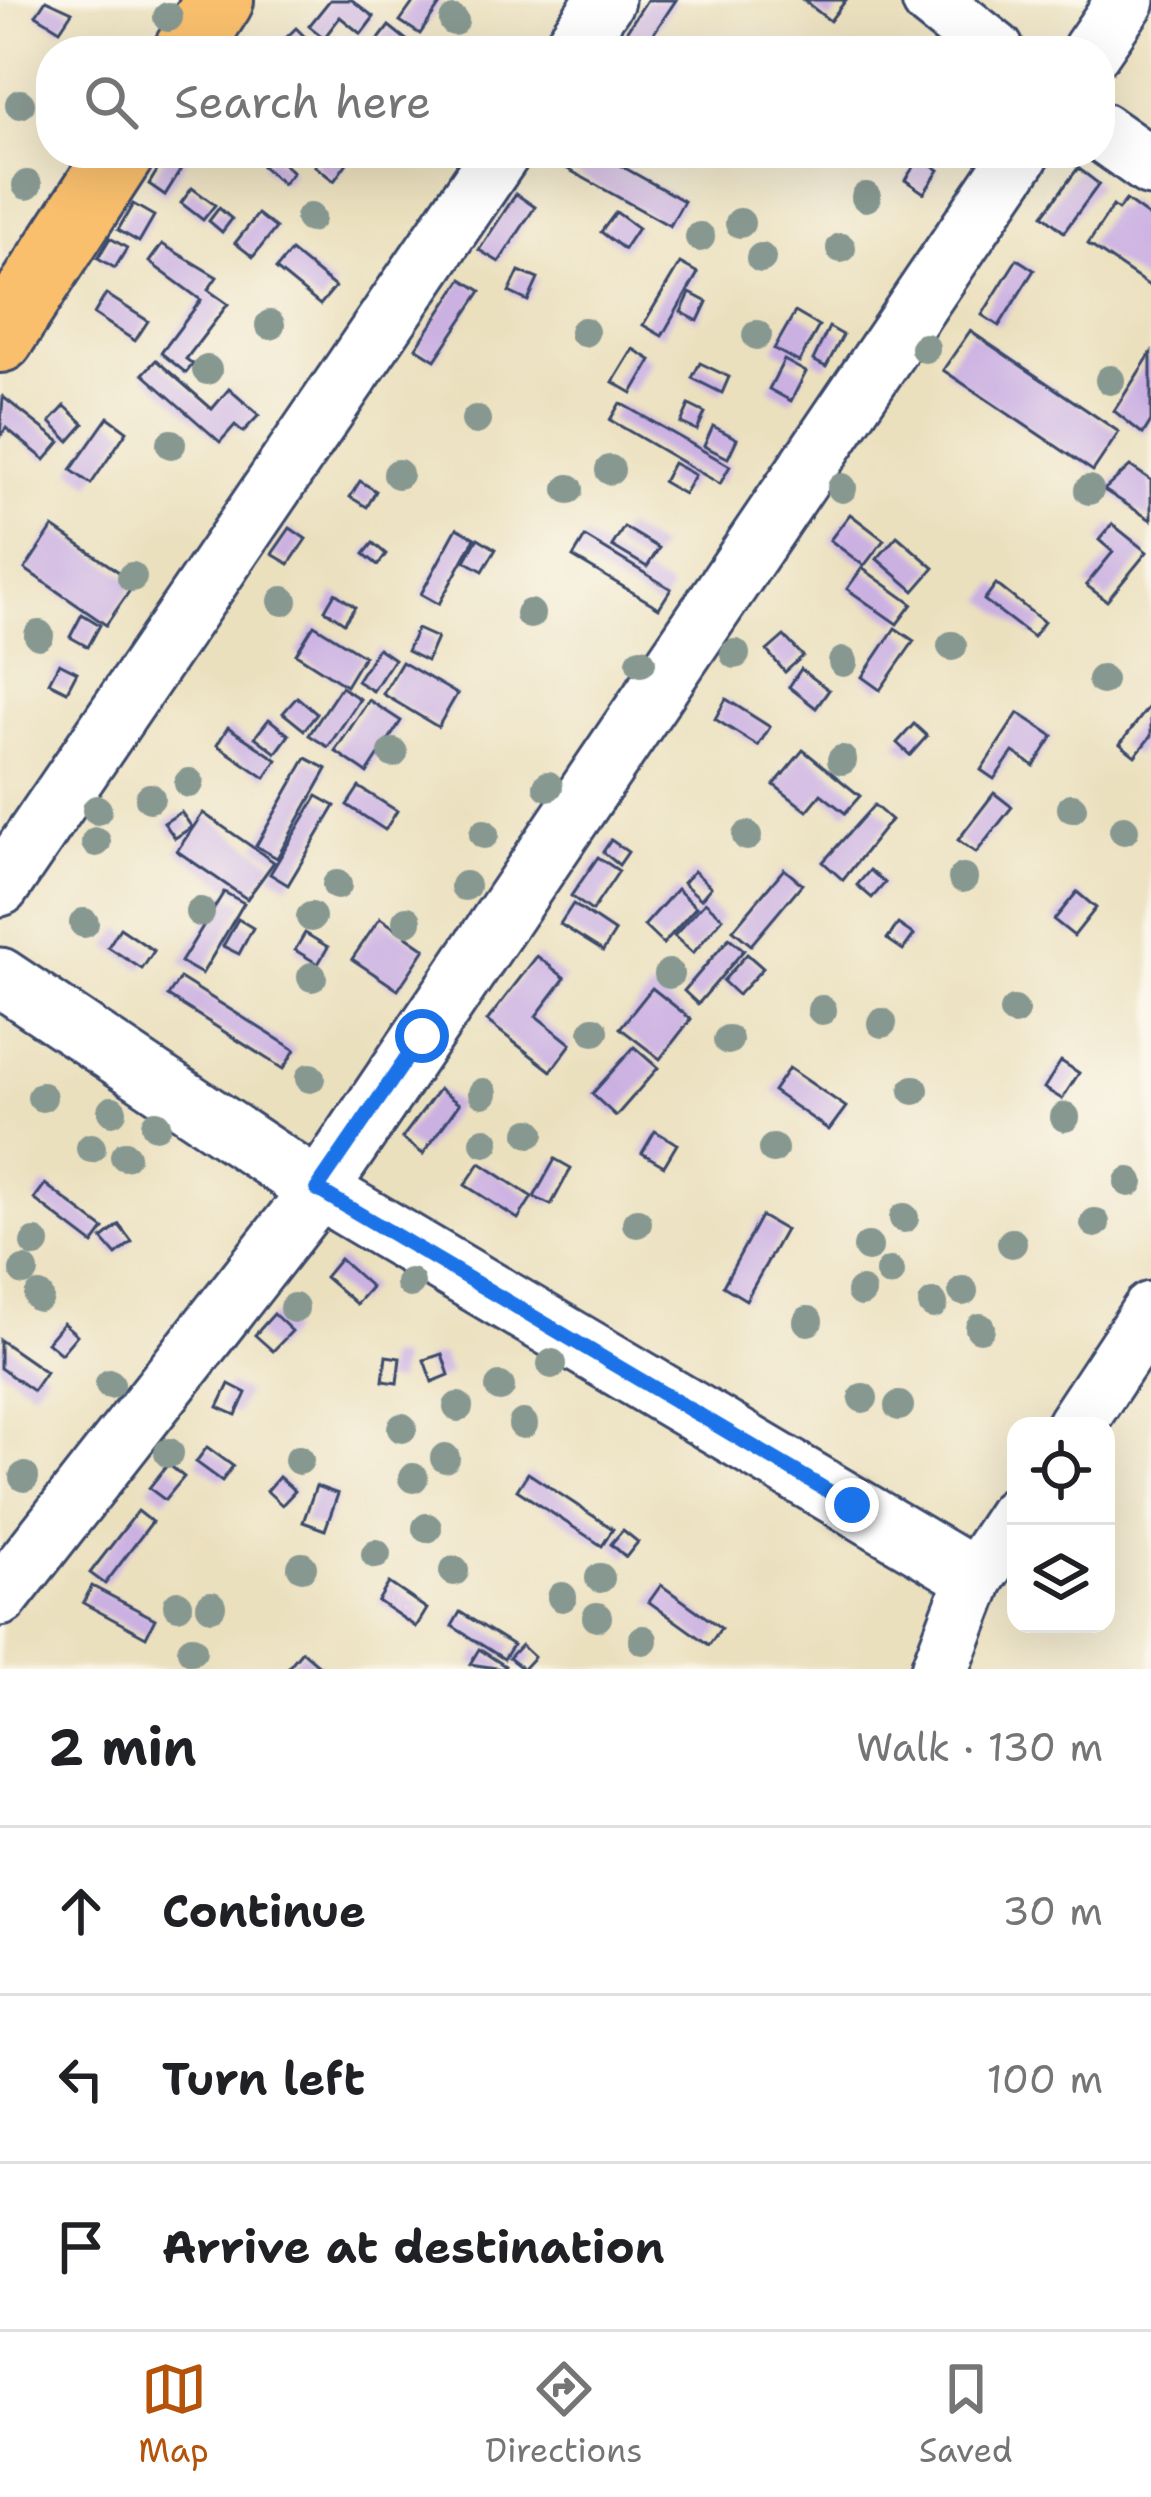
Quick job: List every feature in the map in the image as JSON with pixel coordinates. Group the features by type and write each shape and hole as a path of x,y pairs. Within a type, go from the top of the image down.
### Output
{"main road":[{"path":"197,36 220,0"},
{"path":"0,339 111,168"}],"street":[{"path":"580,36 605,0"},
{"path":"931,0 976,36"},
{"path":"1101,36 1126,0"},
{"path":"1115,141 1151,166"},
{"path":"0,887 491,168"},
{"path":"0,1597 317,1189 1011,168"},
{"path":"0,976 317,1189 975,1578"},
{"path":"1081,1417 1151,1312"},
{"path":"940,1669 975,1578 1010,1525"}],"building":[{"path":"46,0 72,12 60,30 36,15"},
{"path":"330,0 352,0 374,17 361,34 340,17 326,36 309,26"},
{"path":"415,0 443,0 420,34 400,21"},
{"path":"647,0 676,0 652,36 623,36"},
{"path":"803,0 846,0 830,21"},
{"path":"389,26 402,36 381,36"},
{"path":"159,168 182,168 165,195 149,184"},
{"path":"264,168 293,172 283,184"},
{"path":"318,168 343,168 334,181"},
{"path":"566,168 625,168 684,201 670,226"},
{"path":"913,168 939,170 924,193 905,180"},
{"path":"1078,168 1099,184 1064,232 1043,215"},
{"path":"192,188 215,205 203,220 181,203"},
{"path":"516,194 535,207 499,262 479,250"},
{"path":"1126,200 1151,218 1151,287 1088,244 1113,206 1118,210"},
{"path":"133,204 154,216 139,242 118,230"},
{"path":"219,208 232,219 222,232 209,221"},
{"path":"616,212 638,228 624,249 601,232"},
{"path":"258,214 276,228 253,257 235,243"},
{"path":"110,238 127,248 115,268 98,258"},
{"path":"162,244 217,277 208,290 228,304 186,359 193,364 186,373 161,353 201,300 149,262"},
{"path":"291,251 335,287 320,305 276,269"},
{"path":"1017,259 1034,270 999,326 982,315"},
{"path":"680,263 698,273 662,336 643,325"},
{"path":"519,271 538,279 528,301 509,292"},
{"path":"462,279 481,291 435,360 416,348"},
{"path":"690,293 707,302 698,321 681,312"},
{"path":"106,294 148,321 135,341 94,314"},
{"path":"795,312 819,326 799,362 774,349"},
{"path":"829,327 843,335 826,367 813,360"},
{"path":"970,331 1119,432 1093,471 943,370"},
{"path":"633,349 651,360 632,393 613,382"},
{"path":"1151,353 1151,421 1143,434 1114,411"},
{"path":"156,360 212,409 229,389 259,415 243,432 235,425 220,442 143,374"},
{"path":"784,360 806,372 791,401 769,389"},
{"path":"700,363 729,377 722,393 692,378"},
{"path":"3,397 60,442 45,460 6,428 0,437"},
{"path":"620,403 730,466 720,484 610,420"},
{"path":"689,405 705,413 697,430 681,423"},
{"path":"65,406 84,424 69,441 50,422"},
{"path":"108,417 127,431 91,484 71,470"},
{"path":"713,426 737,439 728,458 704,446"},
{"path":"673,463 695,475 684,494 663,482"},
{"path":"1130,466 1151,480 1151,520 1104,490"},
{"path":"360,481 376,491 367,507 350,497"},
{"path":"850,514 884,540 864,566 830,540"},
{"path":"1112,524 1147,552 1107,601 1086,585 1113,552 1099,540"},
{"path":"53,527 135,583 106,625 25,569"},
{"path":"624,527 659,548 647,567 612,546"},
{"path":"290,528 306,539 289,564 272,554"},
{"path":"457,528 475,538 439,604 421,594"},
{"path":"897,536 934,568 914,591 877,559"},
{"path":"585,537 671,589 659,608 573,557"},
{"path":"478,538 496,549 483,571 465,561"},
{"path":"373,543 386,554 378,565 364,554"},
{"path":"862,568 912,604 897,624 847,589"},
{"path":"996,584 1044,622 1033,637 984,600"},
{"path":"335,593 355,607 344,623 325,610"},
{"path":"82,614 100,625 88,647 70,637"},
{"path":"314,625 364,656 346,686 296,654"},
{"path":"895,628 914,641 880,690 862,677"},
{"path":"417,629 437,638 427,661 407,651"},
{"path":"784,636 803,656 785,672 767,651"},
{"path":"378,648 394,659 373,691 357,681"},
{"path":"402,662 457,694 438,727 383,694"},
{"path":"59,663 77,672 67,691 49,682"},
{"path":"801,669 829,690 816,708 789,687"},
{"path":"341,687 360,699 328,747 309,735"},
{"path":"297,697 317,714 304,730 283,713"},
{"path":"726,699 770,727 758,746 715,719"},
{"path":"369,700 401,721 367,773 335,751"},
{"path":"1151,704 1151,736 1135,756 1120,744"},
{"path":"1018,713 1053,736 1034,766 1013,752 994,779 981,770"},
{"path":"269,719 289,735 276,753 255,737"},
{"path":"914,724 927,736 910,755 897,743"},
{"path":"228,727 277,760 265,778 217,745"},
{"path":"803,750 860,796 845,813 821,794 807,811 774,785"},
{"path":"306,758 327,769 277,858 256,846"},
{"path":"359,787 397,811 385,830 347,805"},
{"path":"994,793 1012,807 976,853 958,840"},
{"path":"317,796 335,806 288,885 270,874"},
{"path":"874,805 891,820 843,880 823,862"},
{"path":"181,812 192,827 175,838 164,823"},
{"path":"203,813 274,862 247,899 177,851"},
{"path":"611,840 628,852 619,865 603,852"},
{"path":"598,857 619,871 592,911 571,896"},
{"path":"784,869 802,884 751,945 733,930"},
{"path":"870,870 885,883 872,898 857,885"},
{"path":"694,871 711,887 701,899 683,883"},
{"path":"677,889 696,907 663,944 644,926"},
{"path":"224,892 244,903 202,974 181,962"},
{"path":"1077,892 1096,908 1074,936 1054,920"},
{"path":"705,902 723,918 693,953 674,936"},
{"path":"573,904 615,932 603,951 560,924"},
{"path":"380,918 425,949 398,990 352,959"},
{"path":"238,919 253,928 239,954 223,946"},
{"path":"898,924 914,935 903,950 887,939"},
{"path":"120,928 154,951 142,969 108,947"},
{"path":"305,933 328,947 318,964 295,950"},
{"path":"729,938 744,950 698,1004 684,991"},
{"path":"747,954 763,968 738,995 723,981"},
{"path":"537,956 565,978 536,1016 571,1044 551,1071 487,1021"},
{"path":"180,978 295,1050 283,1069 168,996"},
{"path":"652,988 691,1019 660,1059 620,1028"},
{"path":"634,1047 658,1068 616,1116 592,1094"},
{"path":"1061,1061 1079,1073 1062,1099 1044,1088"},
{"path":"789,1068 846,1107 829,1130 773,1091"},
{"path":"439,1089 459,1104 423,1154 402,1138"},
{"path":"655,1131 677,1144 664,1166 642,1153"},
{"path":"555,1159 571,1168 551,1205 534,1197"},
{"path":"480,1163 532,1197 518,1219 465,1185"},
{"path":"45,1184 104,1229 93,1244 34,1199"},
{"path":"761,1216 785,1230 746,1300 723,1286"},
{"path":"119,1225 132,1242 116,1255 102,1239"},
{"path":"340,1259 371,1287 356,1304 325,1277"},
{"path":"274,1314 292,1331 273,1351 255,1335"},
{"path":"63,1323 77,1335 61,1354 47,1342"},
{"path":"0,1340 46,1372 33,1391 0,1368"},
{"path":"442,1354 449,1375 432,1382 424,1360"},
{"path":"386,1356 400,1358 397,1383 383,1381"},
{"path":"229,1384 246,1393 236,1415 218,1407"},
{"path":"207,1447 233,1466 222,1481 196,1462"},
{"path":"168,1464 184,1477 165,1500 149,1488"},
{"path":"528,1473 613,1529 602,1546 517,1490"},
{"path":"279,1477 295,1491 282,1505 267,1491"},
{"path":"316,1486 338,1494 325,1530 303,1522"},
{"path":"138,1511 152,1522 105,1584 90,1573"},
{"path":"623,1530 638,1542 626,1557 611,1544"},
{"path":"389,1583 427,1609 416,1627 378,1601"},
{"path":"661,1585 721,1628 709,1645 649,1602"},
{"path":"92,1586 155,1619 146,1637 83,1603"},
{"path":"460,1612 513,1645 504,1659 452,1626"},
{"path":"521,1645 534,1657 523,1669 509,1658"},
{"path":"479,1649 505,1666 503,1669 470,1664"},
{"path":"302,1651 323,1669 287,1669"}],"route":[{"path":"422,1036 317,1189 852,1505"}]}
